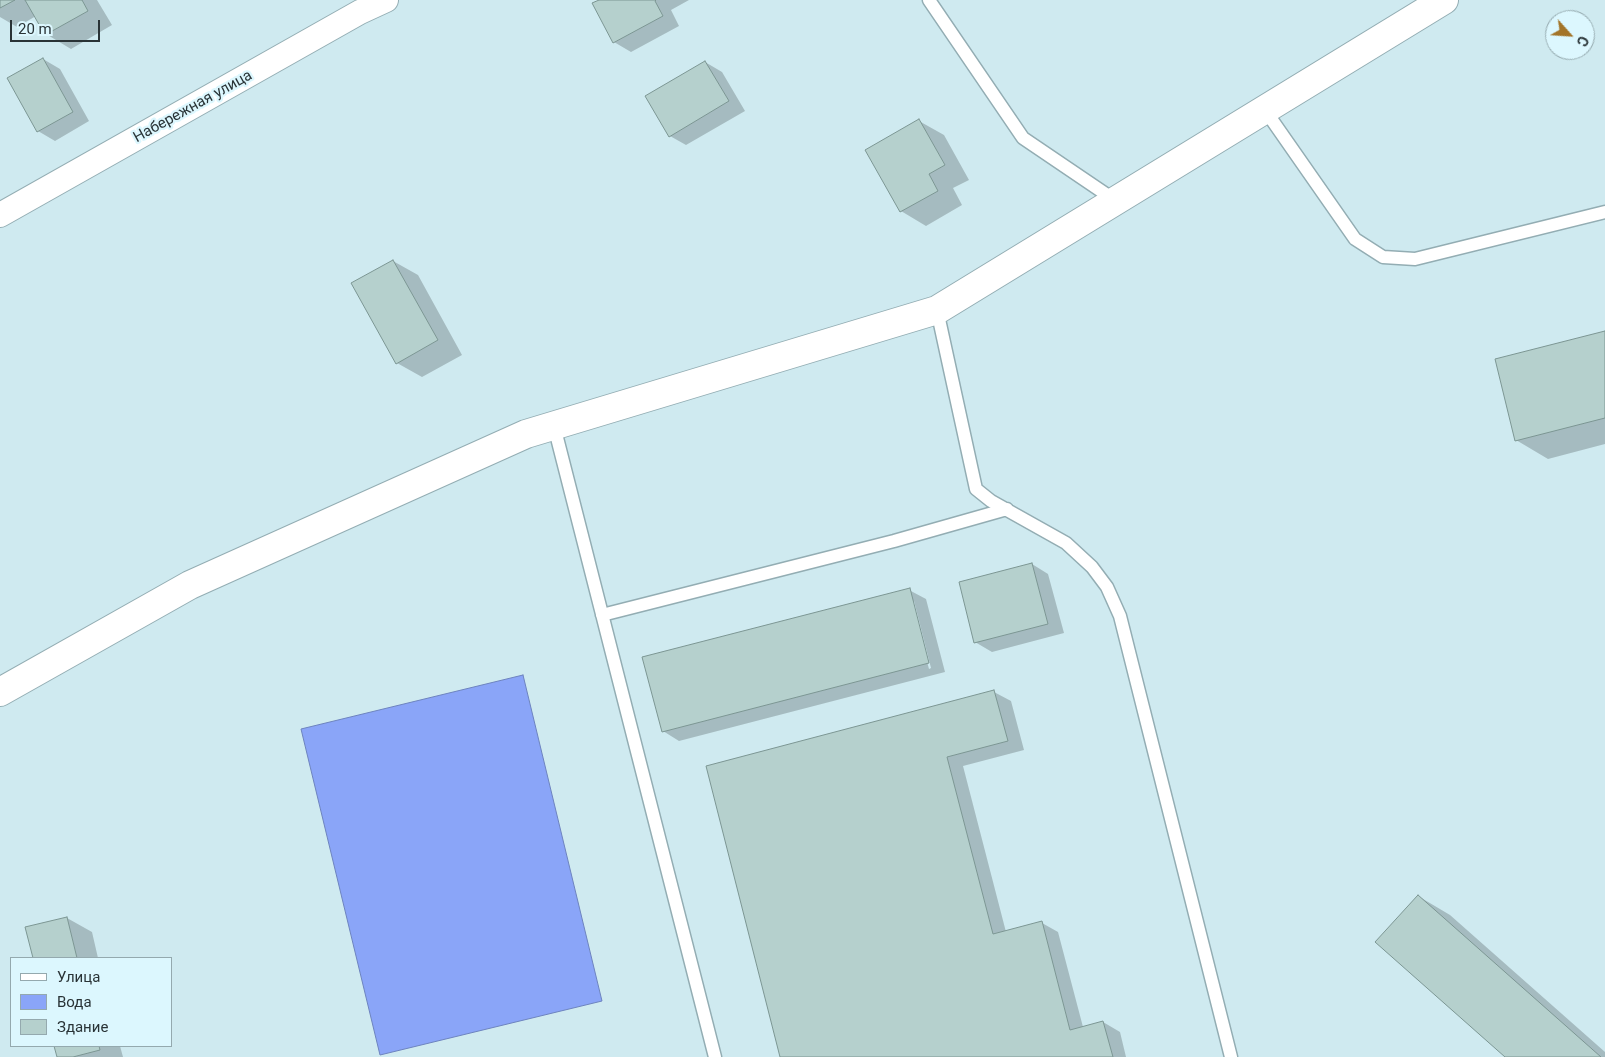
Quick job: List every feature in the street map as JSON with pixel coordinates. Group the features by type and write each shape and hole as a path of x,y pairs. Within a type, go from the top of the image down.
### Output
{"street":[{"name":"Набережная улица","path":"0,215 360,12 386,0"},
{"path":"0,692 190,585 526,434 937,310 1444,0"}],"lane":[{"path":"929,0 1023,138 1116,201"},
{"path":"1265,110 1355,239 1383,257 1415,259 1605,212"},
{"path":"937,310 976,489 991,501 1066,543 1092,567 1107,587 1120,616 1231,1057"},
{"path":"554,426 715,1057"},
{"path":"602,615 894,541 1007,510"}],"water":[{"path":"523,675 602,1001 380,1055 301,729"}],"building":[{"path":"0,0 15,0 0,8"},
{"path":"25,0 82,0 88,11 45,35"},
{"path":"599,0 656,0 663,16 613,43 592,3"},
{"path":"43,58 73,112 37,132 7,78"},
{"path":"705,61 729,101 669,137 645,96"},
{"path":"919,119 945,165 929,174 938,191 900,212 865,150"},
{"path":"393,260 438,340 396,364 351,283"},
{"path":"1605,331 1605,418 1515,441 1495,359"},
{"path":"1032,563 1048,624 974,643 959,582"},
{"path":"910,588 929,663 662,732 642,657"},
{"path":"994,690 1008,741 947,757 993,934 1042,921 1070,1030 1103,1021 1113,1057 780,1057 706,766"},
{"path":"1418,895 1601,1057 1505,1057 1375,942"},
{"path":"67,917 77,957 33,957 25,927"},
{"path":"54,1047 99,1047 100,1050 73,1057 57,1057"}]}
